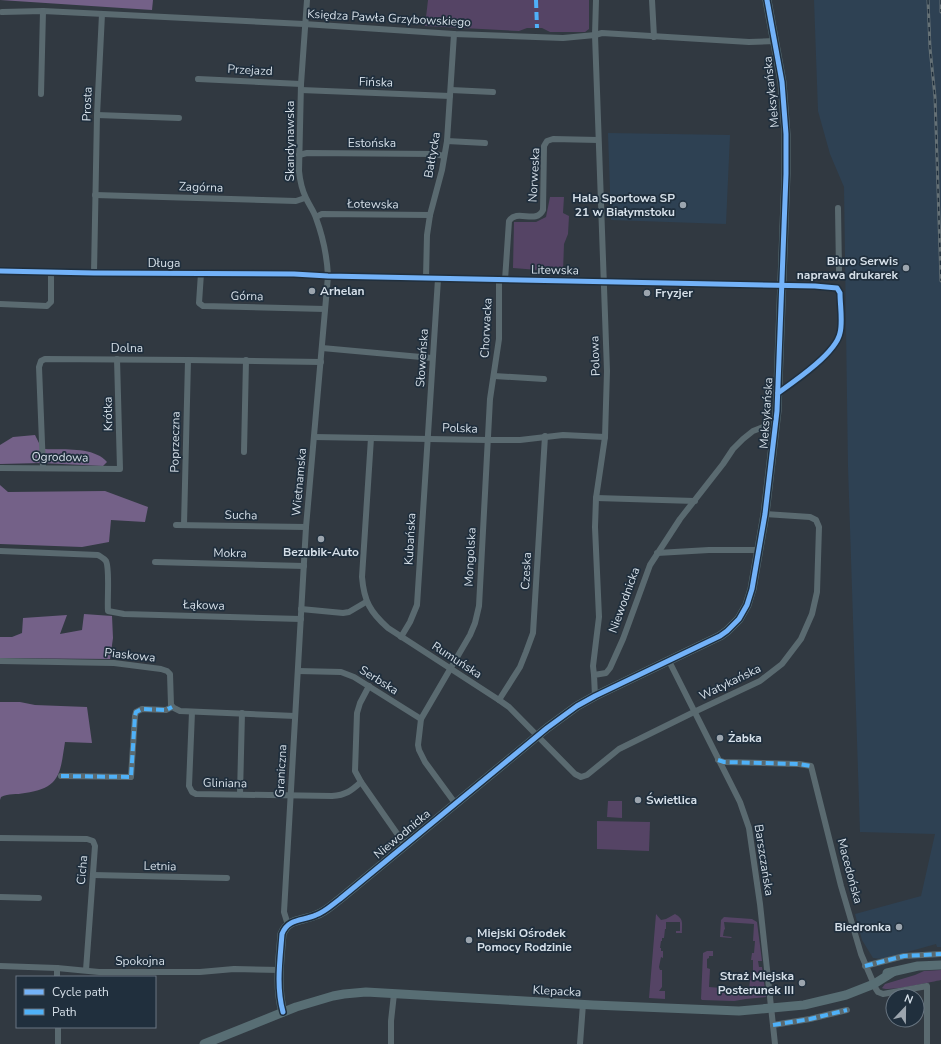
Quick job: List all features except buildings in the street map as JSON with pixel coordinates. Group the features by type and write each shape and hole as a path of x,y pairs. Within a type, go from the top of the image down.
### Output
{"street":[{"name":"Skandynawska","path":"307,0 304,24 301,87 299,155 301,183 305,198 316,217 327,260 328,276"},
{"name":"Polowa","path":"594,676 593,666 599,616 595,527 596,498 605,437 607,371 598,140 595,35 596,0"},
{"path":"652,0 654,37"},
{"name":"Meksykańska","path":"595,696 720,636 739,620 744,612 749,597 765,514 776,425 785,188 786,134 782,82 767,0"},
{"name":"Księdza Pawła Grzybowskiego","path":"2,12 43,11 304,24 454,34 563,38 602,33 749,42 775,41"},
{"path":"41,94 43,11"},
{"name":"Prosta","path":"94,273 102,14"},
{"name":"Bałtycka","path":"426,278 427,235 430,215 447,142 454,34"},
{"name":"Przejazd","path":"198,79 301,87"},
{"name":"Fińska","path":"301,87 451,93 492,92"},
{"path":"98,115 179,118"},
{"name":"Norweska","path":"502,280 510,218 515,215 537,217 541,215 543,210 544,146 547,141 553,139 598,140"},
{"path":"447,142 485,143"},
{"name":"Estońska","path":"299,155 435,154 444,156"},
{"name":"Zagórna","path":"96,195 296,201 305,198"},
{"path":"838,208 839,270"},
{"name":"Łotewska","path":"316,217 322,214 430,215"},
{"name":"Długa","path":"0,271 294,274 328,276"},
{"path":"0,304 47,306 50,302 51,272"},
{"name":"Górna","path":"201,273 200,303 203,306 325,309"},
{"name":"Litewska","path":"328,276 603,281 837,288 840,293 841,330 838,340 823,357 794,382 778,393"},
{"name":"Wietnamska","path":"301,619 306,527 328,276"},
{"name":"Słoweńska","path":"427,438 438,278"},
{"name":"Chorwacka","path":"487,440 490,399 499,339 502,280"},
{"path":"322,348 432,358"},
{"name":"Dolna","path":"43,468 39,367 41,361 45,359 321,362"},
{"name":"Krótka","path":"117,359 120,469"},
{"name":"Poprzeczna","path":"184,525 188,360"},
{"path":"244,452 246,360"},
{"name":"Chorwacka","path":"494,376 544,379"},
{"name":"Niewodnicka","path":"594,676 606,673 610,668 623,639 650,565 680,519 743,438 760,428 776,425"},
{"name":"Polska","path":"314,437 520,440 563,435 605,437"},
{"name":"Czeska","path":"499,700 520,667 533,633 545,436"},
{"name":"Rumuńska","path":"371,438 362,577 366,602 380,621 388,628 509,707 537,736"},
{"name":"Kubańska","path":"402,637 417,606 427,438"},
{"name":"Mongolska","path":"421,719 470,635 475,623 478,606 487,440"},
{"name":"Ogrodowa","path":"0,468 120,469"},
{"path":"596,498 695,501"},
{"name":"Watykańska","path":"537,736 575,774 581,776 587,775 608,756 619,749 760,681 782,664 801,639 812,614 817,592 819,527 816,520 810,517 765,514"},
{"name":"Sucha","path":"176,525 306,527"},
{"path":"657,553 709,550 758,550"},
{"name":"Łąkowa","path":"0,551 98,555 106,561 108,611 124,614 301,619"},
{"name":"Mokra","path":"155,562 304,566"},
{"path":"301,609 343,613 349,612 366,602"},
{"name":"Graniczna","path":"288,925 284,912 301,619"},
{"name":"Piaskowa","path":"0,661 114,663 167,671 170,674 170,699 172,707"},
{"name":"Barszczańska","path":"669,661 740,802 750,828 775,1044"},
{"name":"Serbska","path":"298,671 341,672 354,677 421,719"},
{"path":"594,676 595,696"},
{"path":"369,686 360,703 357,713 354,762 355,771 405,845"},
{"name":"Niewodnicka","path":"288,925 294,921 321,913 340,899 537,736 563,716 595,696"},
{"path":"61,776 131,777 135,716 136,712 142,709 166,710 172,707 180,711 192,712 295,716"},
{"name":"Gliniana","path":"192,712 190,786 192,792 196,794 290,795 323,797 343,795 351,791 361,782"},
{"path":"240,794 242,714"},
{"path":"421,719 418,745 421,756 455,804"},
{"name":"Macedońska","path":"718,760 724,762 799,764 811,766 841,886 865,966 873,982"},
{"name":"Cicha","path":"0,838 87,839 93,841 95,846 89,908 86,970"},
{"name":"Letnia","path":"93,875 227,878"},
{"path":"0,897 40,898"},
{"path":"204,1044 283,1012 279,997 282,934 288,925"},
{"path":"865,966 904,956 941,954"},
{"name":"Spokojna","path":"0,966 57,968 99,972 200,972 234,969 280,970"},
{"name":"Klepacka","path":"283,1012 344,994 366,992 739,1011 772,1009 804,1005 846,996 893,972 918,966 941,966"},
{"path":"57,968 57,976"},
{"path":"873,982 878,992 887,994 927,986 927,1044"},
{"path":"391,1044 390,1022 394,994"},
{"path":"580,1044 582,1004"},
{"path":"773,1025 810,1019 847,1010"},
{"path":"58,1028 58,1044"}],"shaded area":[{"path":"0,0 153,0 152,10"},
{"path":"428,0 589,0 589,29 585,32 550,32 542,28 527,28 519,31 425,26"},
{"path":"814,0 941,0 941,947 937,947 936,944 882,959 873,958 862,940 855,914 921,896 935,834 860,832 848,467 844,187 830,154 818,111"},
{"path":"608,133 730,135 726,224 611,220"},
{"path":"550,197 564,197 563,213 569,216 568,234 564,244 563,272 513,268 514,222 536,222 546,217"},
{"path":"35,435 42,449 86,451 94,453 107,462 103,466 41,463 0,464 0,445 13,437"},
{"path":"0,485 8,492 105,491 148,507 145,522 111,520 109,542 82,547 0,544"},
{"path":"84,614 112,616 113,638 110,659 0,658 0,637 12,637 22,633 23,618 67,615 60,634 82,630"},
{"path":"0,702 87,707 92,743 65,742 60,770 52,783 37,791 4,796 1,797 0,800"},
{"path":"608,801 622,801 622,818 607,817"},
{"path":"597,821 650,822 649,851 597,849"},
{"path":"656,914 661,920 675,914 680,918 682,924 682,933 676,933 676,931 680,931 680,922 666,922 664,938 662,938 661,941 660,948 661,951 663,951 663,958 661,957 659,967 660,970 662,970 662,987 659,991 665,991 665,999 649,998"},
{"path":"724,917 752,919 757,922 762,961 758,961 759,967 762,967 766,997 734,1001 701,999 703,953 707,951 713,951 713,956 709,956 707,959 707,968 710,969 709,987 736,991 737,989 749,989 751,972 753,972 753,960 751,960 752,953 754,953 755,941 753,941 754,924 724,922 725,929 723,936 732,937 720,937 721,920"},
{"path":"941,970 941,980 901,988 882,988 885,984 924,971"}],"railway":[{"path":"928,0 930,48 935,97 941,281"},
{"path":"941,0 941,12"}],"marked path":[{"path":"536,0 537,28"},
{"path":"61,776 131,777 136,712 142,709 166,710 172,707"},
{"path":"718,760 724,762 799,764 811,766"},
{"path":"865,966 904,956 941,954"},
{"path":"773,1025 810,1019 847,1010"}],"cycle path":[{"path":"283,1012 279,983 280,964 282,934 288,925 319,914 329,908 547,728 577,706 720,636 739,619 747,605 752,589 765,514 777,411 786,174 786,134 782,82 767,0"},
{"path":"0,271 294,274 328,276 815,286 837,288 840,293 841,319 841,329 837,341 823,358 814,366 778,393"}],"place":[{"name":"Hala Sportowa SP 21 w Białymstoku","path":"683,205"},
{"name":"Biuro Serwis naprawa drukarek","path":"906,268"},
{"name":"Arhelan","path":"312,291"},
{"name":"Fryzjer","path":"647,293"},
{"name":"Bezubik-Auto","path":"321,539"},
{"name":"Żabka","path":"720,738"},
{"name":"Świetlica","path":"638,800"},
{"name":"Biedronka","path":"899,927"},
{"name":"Miejski Ośrodek Pomocy Rodzinie","path":"469,940"},
{"name":"Straż Miejska Posterunek III","path":"802,983"}]}
